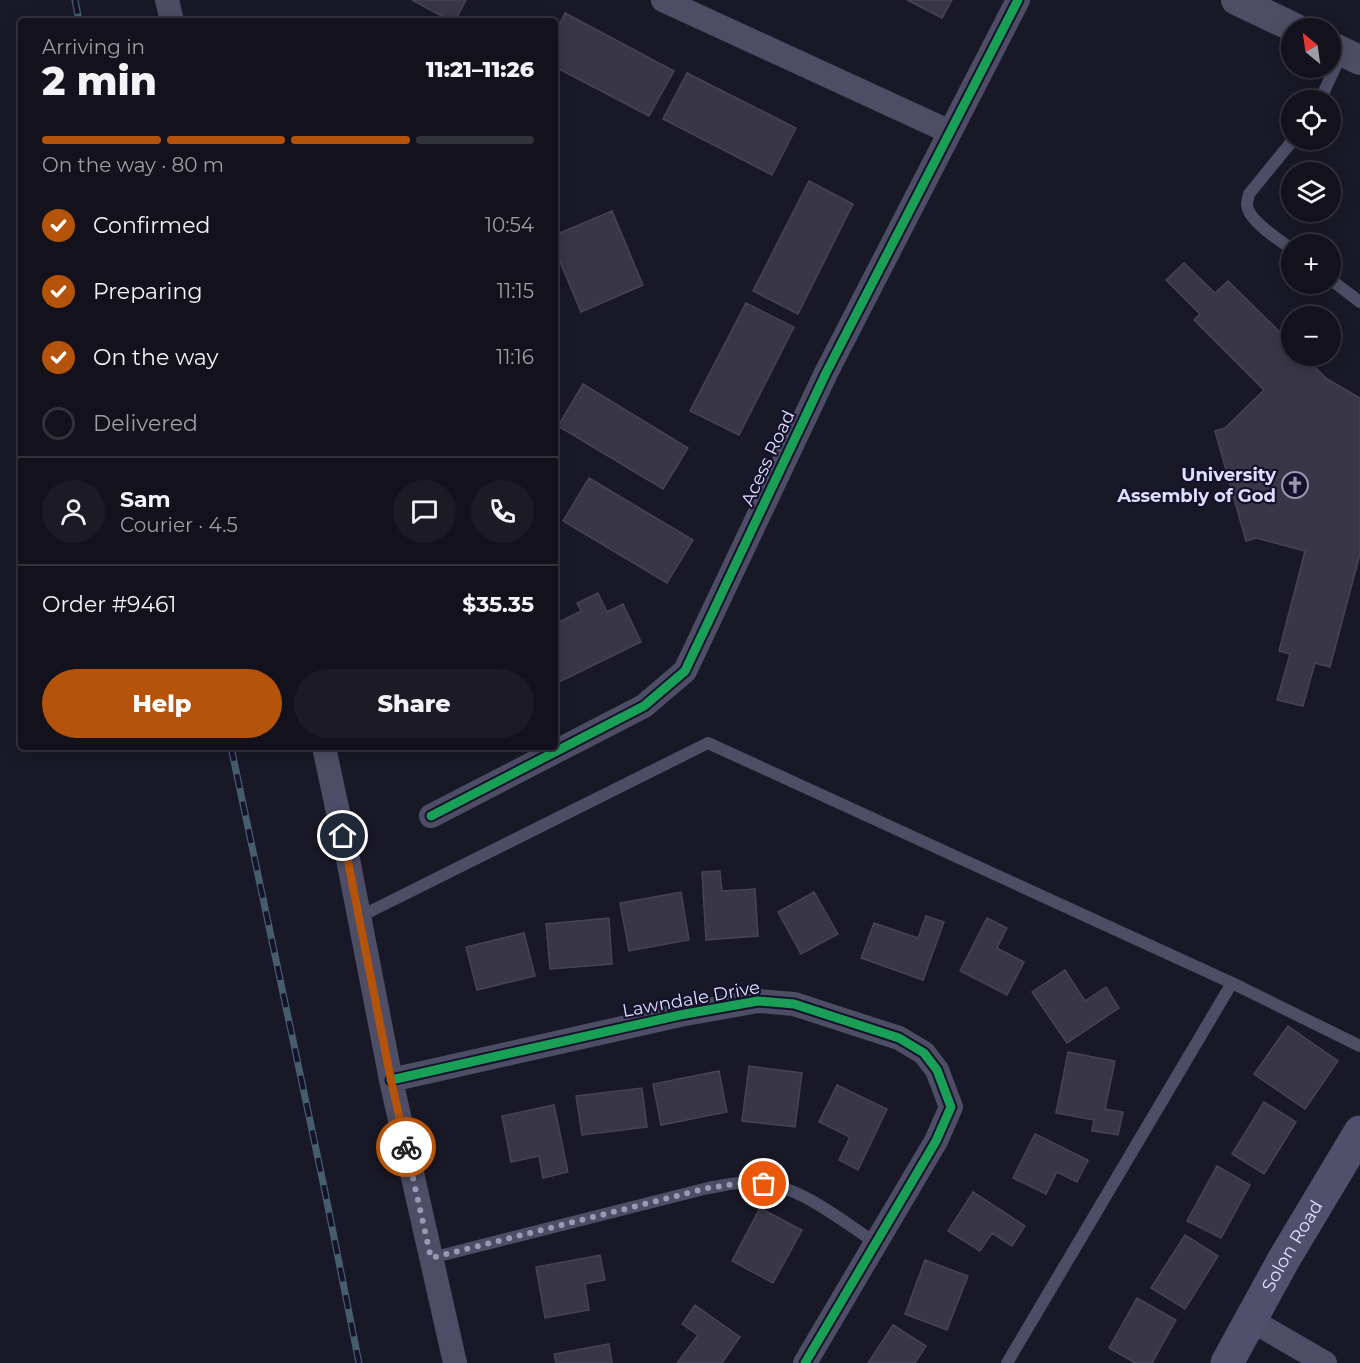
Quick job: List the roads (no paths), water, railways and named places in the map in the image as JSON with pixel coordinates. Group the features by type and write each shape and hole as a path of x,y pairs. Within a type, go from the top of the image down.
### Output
{"main road":[{"name":"Solon Road","path":"1227,1363 1284,1259 1353,1149"}],"street":[{"path":"167,0 171,18"},
{"path":"663,0 950,132"},
{"name":"Acess Road","path":"431,816 644,706 685,671 826,373 1018,0"},
{"path":"1236,0 1281,21"},
{"path":"325,750 391,1080 455,1363"},
{"name":"Lawndale Drive","path":"391,1080 680,1015 758,1001 794,1004 900,1038 924,1053 937,1070 951,1107 936,1141 805,1363"},
{"path":"1251,1320 1325,1363"}],"lane":[{"path":"1325,90 1344,52"},
{"path":"1281,241 1250,215 1247,205 1249,194 1285,150"},
{"path":"1341,287 1360,302"},
{"path":"359,917 708,743 1232,983 1360,1046"},
{"path":"1007,1363 1232,983"},
{"path":"431,1258 708,1188 749,1182 778,1186 813,1201 876,1243"}],"railway":[{"path":"75,0 78,18"},
{"path":"232,750 359,1363"}],"place":[{"name":"University Assembly of God","path":"1295,485"}]}
